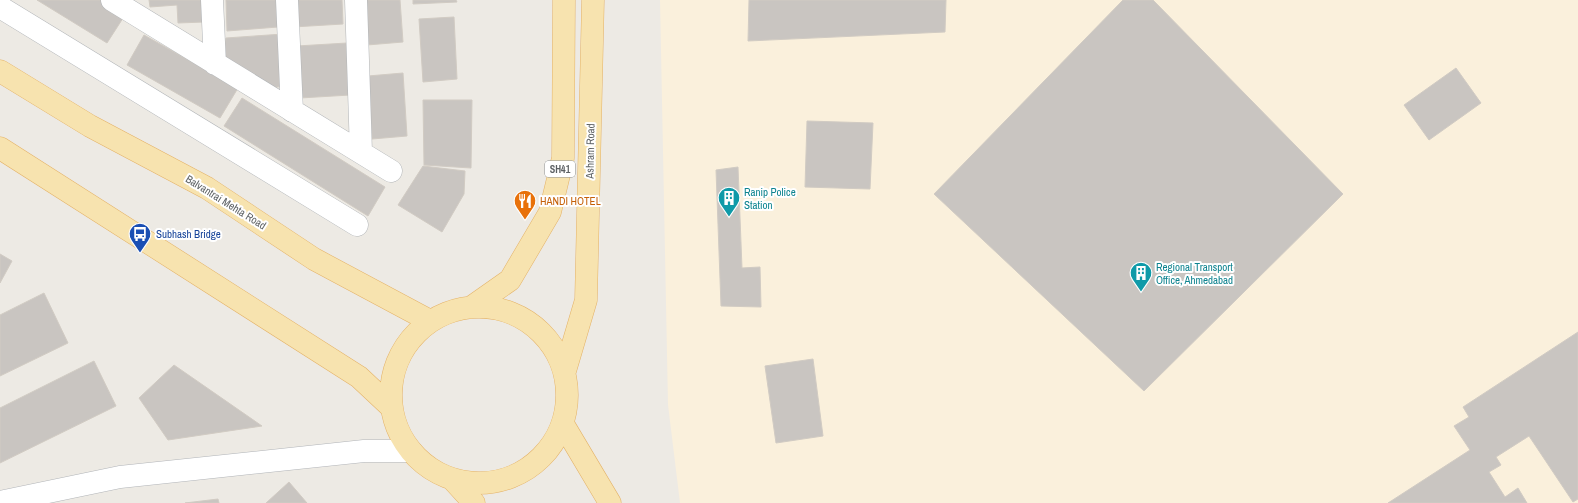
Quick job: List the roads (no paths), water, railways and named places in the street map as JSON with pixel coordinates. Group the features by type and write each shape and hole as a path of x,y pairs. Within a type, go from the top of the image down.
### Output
{"main road":[{"name":"SH41","path":"473,306 510,280 550,212 563,158 564,0"},
{"name":"Ashram Road","path":"565,371 586,300 593,0"},
{"name":"Balvantrai Mehta Road","path":"0,71 90,126 207,188 314,260 430,321"},
{"path":"0,148 62,189 130,230 359,377 391,407"},
{"path":"473,306 503,309 531,322 552,344 565,371 568,398 563,424 550,448 530,467 506,479 479,483 452,480 429,469 411,451 398,430 391,407 391,382 398,358 412,338 430,321 450,311 473,306"},
{"path":"563,424 610,503"},
{"path":"452,480 474,503"}],"street":[{"path":"112,0 391,171"},
{"path":"212,0 215,64"},
{"path":"287,0 292,111"},
{"path":"356,0 361,152"},
{"path":"0,7 357,225"},
{"path":"0,502 120,477 364,451 411,451"}],"place":[{"name":"Ranip Police Station","path":"729,218"},
{"name":"HANDI HOTEL","path":"525,220"},
{"name":"Subhash Bridge","path":"140,254"},
{"name":"Regional Transport Office, Ahmedabad","path":"1141,292"}]}
